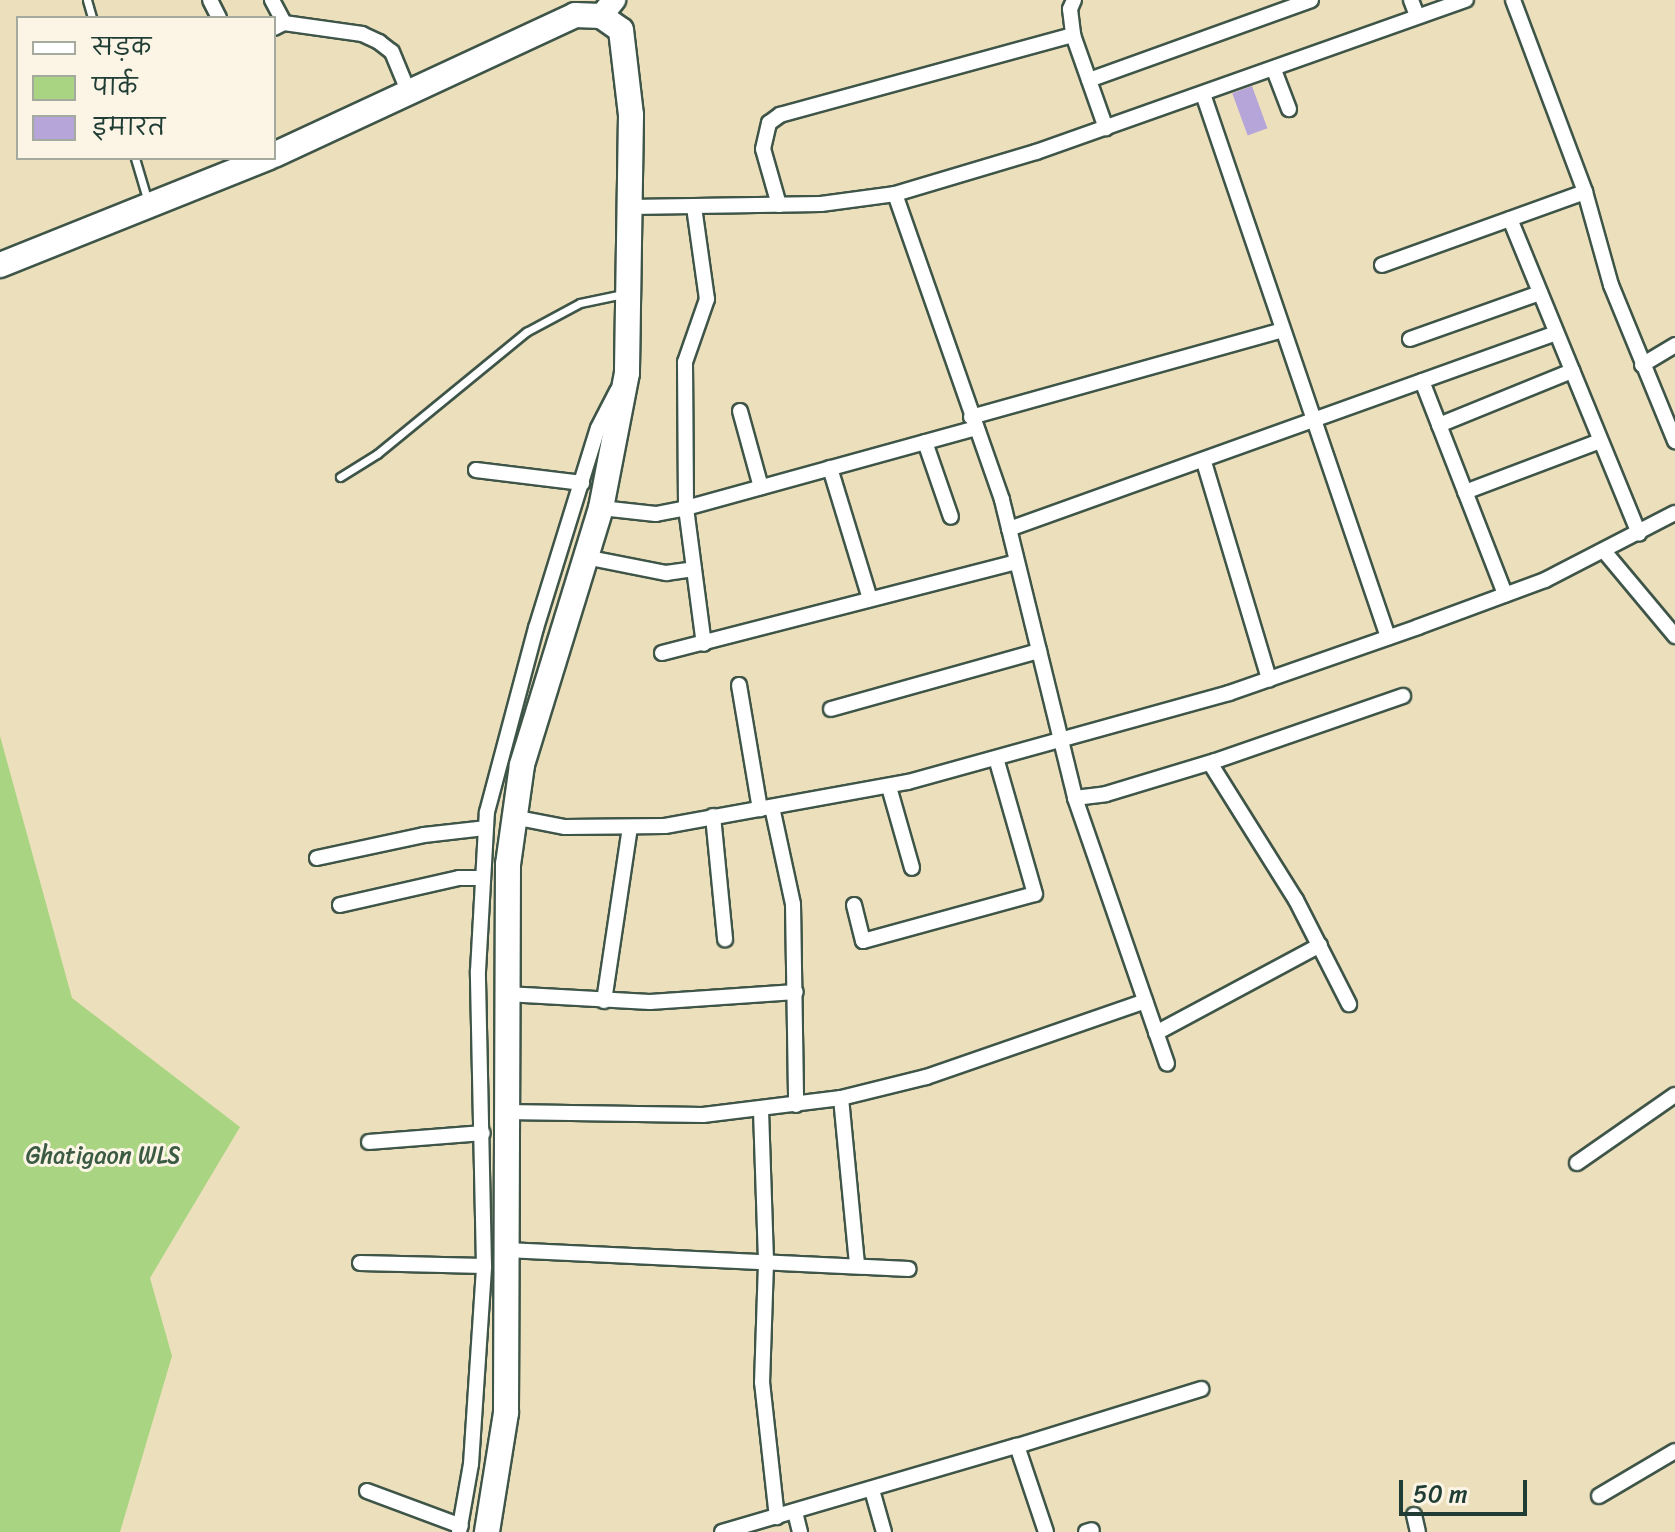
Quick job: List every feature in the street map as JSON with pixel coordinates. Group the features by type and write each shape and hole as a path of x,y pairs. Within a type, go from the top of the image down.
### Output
{"highway":[{"path":"276,154 575,15 608,8 621,30 628,60 630,293 627,373 601,508 522,765 513,817 506,994 506,1413 487,1532"},
{"path":"0,265 263,160"}],"street":[{"path":"272,0 279,26 362,34 379,42 392,52 409,93"},
{"path":"1074,0 1073,35 1106,128"},
{"path":"1089,80 1311,0"},
{"path":"1411,0 1417,16"},
{"path":"630,207 779,205 895,194 1106,128 1466,0"},
{"path":"1513,0 1585,192 1611,285 1674,436"},
{"path":"779,205 763,149 769,123 780,115 1073,35"},
{"path":"1274,70 1289,109"},
{"path":"1203,94 1388,637"},
{"path":"1382,265 1585,192"},
{"path":"895,194 1009,529 1075,798 1167,1064"},
{"path":"694,207 707,299 685,362 686,508 704,644"},
{"path":"1510,219 1639,534"},
{"path":"1410,339 1540,293"},
{"path":"601,508 656,514 686,508 925,442 974,422 1282,330"},
{"path":"1009,529 1204,462 1556,333"},
{"path":"1642,365 1675,345"},
{"path":"1439,425 1572,371"},
{"path":"367,1491 460,1529 471,1464 484,1266 481,878 485,828 536,628 598,428 627,373"},
{"path":"1422,381 1505,594"},
{"path":"740,411 761,487"},
{"path":"1465,492 1600,441"},
{"path":"925,442 951,517"},
{"path":"1204,462 1269,679"},
{"path":"830,468 870,599"},
{"path":"476,470 582,483"},
{"path":"513,817 565,827 630,828 889,787 1269,679 1505,594 1604,551 1675,513"},
{"path":"1604,551 1675,636"},
{"path":"585,557 666,573 694,569"},
{"path":"662,653 1017,562"},
{"path":"831,709 1039,651"},
{"path":"739,685 766,808 793,904 796,1105"},
{"path":"1075,798 1106,794 1210,763 1403,696"},
{"path":"854,905 863,941 1035,894 996,758"},
{"path":"1210,763 1320,945 1349,1004"},
{"path":"889,787 912,868"},
{"path":"713,816 725,939"},
{"path":"317,858 424,835 485,828"},
{"path":"604,1001 630,828"},
{"path":"340,905 459,878 481,878"},
{"path":"1156,1033 1320,945"},
{"path":"506,994 604,1001 796,992"},
{"path":"505,1112 703,1115 841,1098 952,1068 1145,1001"},
{"path":"1577,1163 1675,1095"},
{"path":"841,1098 857,1265"},
{"path":"761,1110 766,1263 762,1382 777,1517"},
{"path":"369,1142 483,1133"},
{"path":"506,1250 909,1269"},
{"path":"360,1263 484,1266"},
{"path":"722,1532 872,1490 1201,1389"},
{"path":"1017,1446 1046,1532"},
{"path":"1599,1496 1675,1451"},
{"path":"872,1490 884,1532"},
{"path":"795,1512 800,1532"},
{"path":"1414,1515 1418,1532"}],"lane":[{"path":"136,160 149,206"},
{"path":"340,477 377,454 526,332 580,303 630,293"}],"green space":[{"name":"Ghatigaon WLS","path":"0,736 72,998 240,1127 150,1278 172,1356 120,1532 0,1532"}],"building":[{"path":"1252,86 1267,128 1248,135 1232,93"}]}
